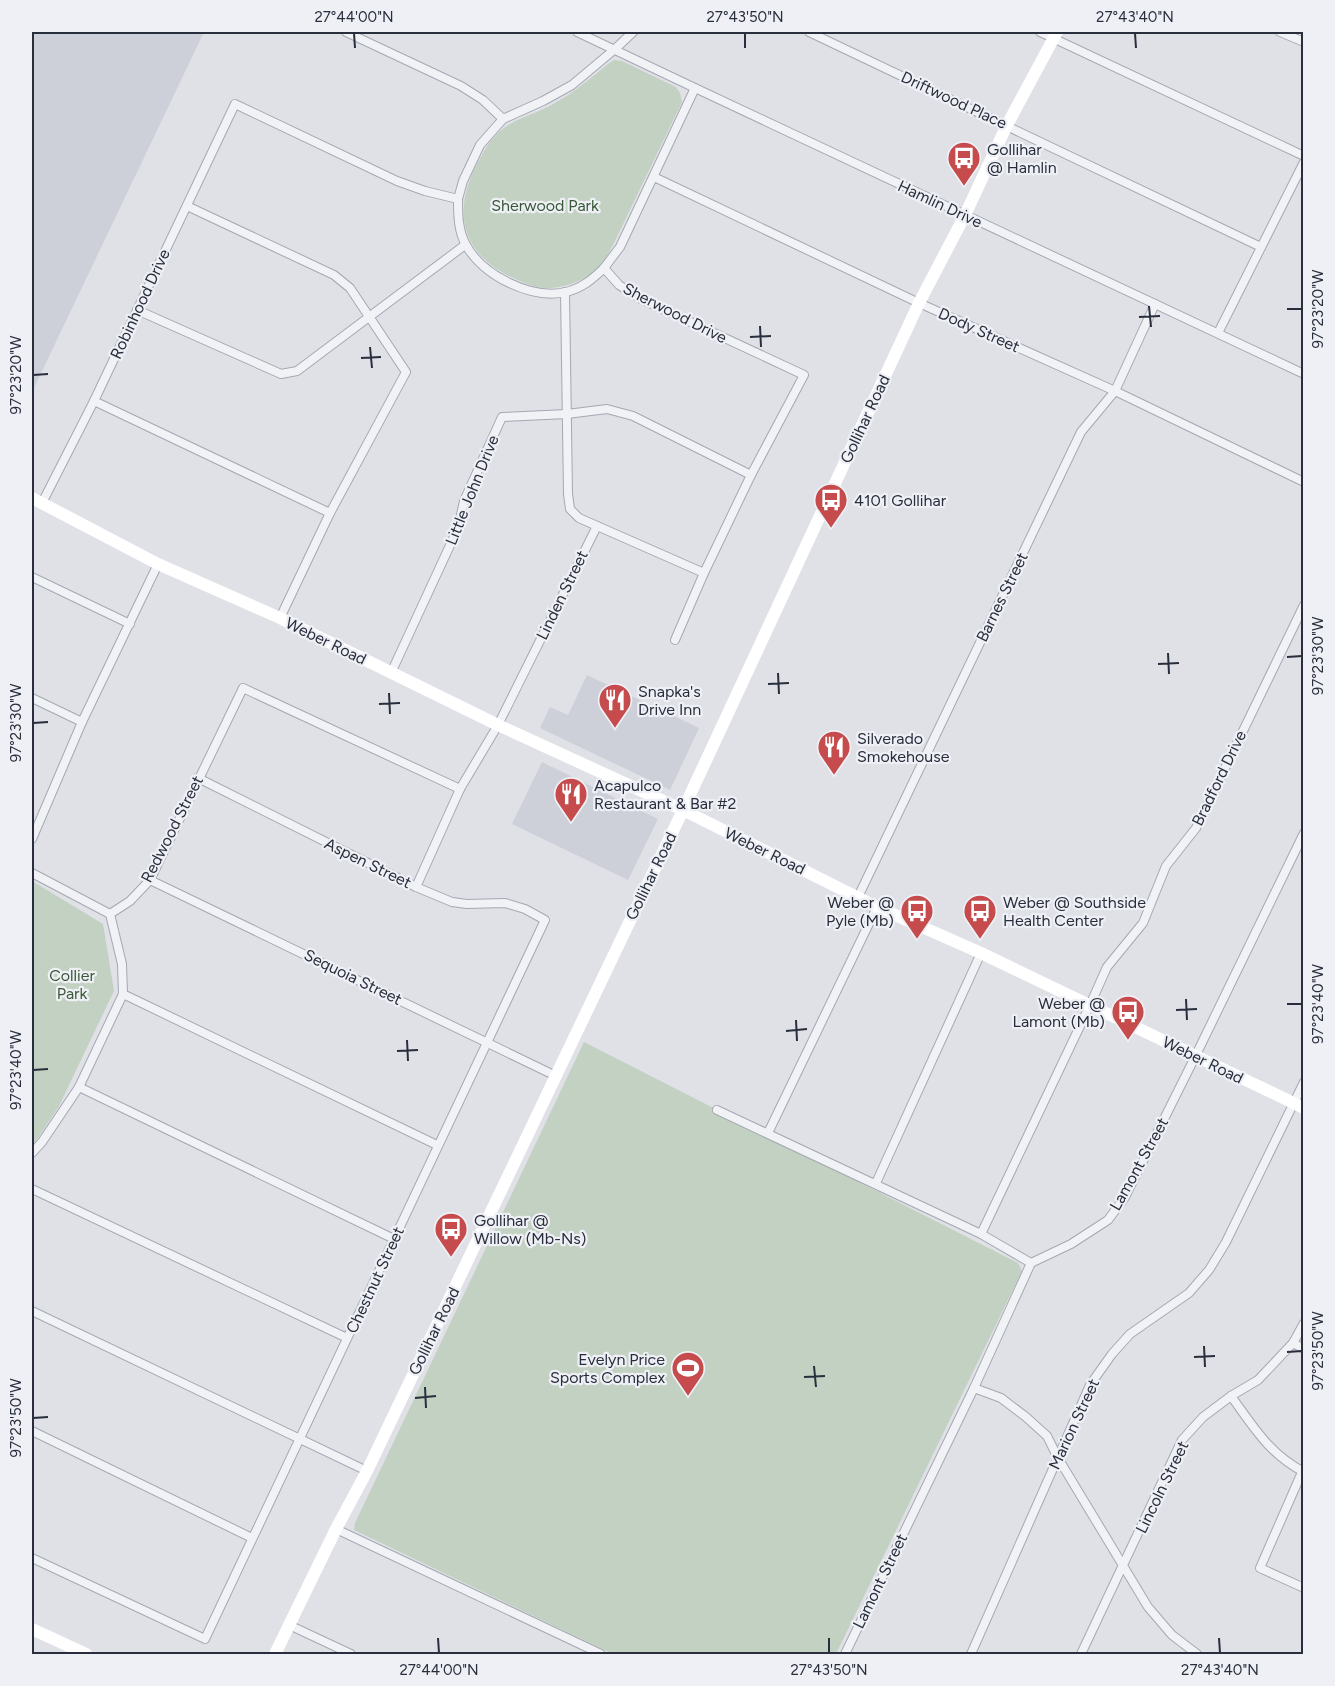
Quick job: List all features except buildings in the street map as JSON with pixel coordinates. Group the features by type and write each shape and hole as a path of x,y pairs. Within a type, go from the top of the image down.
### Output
{"main road":[{"name":"Gollihar Road","path":"275,1654 367,1471 683,810 919,303 965,215 1007,125 1055,35"},
{"name":"Weber Road","path":"37,501 158,564 280,618 498,726 683,810 877,907 981,952 1298,1106"},
{"path":"32,1629 71,1651 86,1654"}],"street":[{"path":"346,32 461,86 483,100 502,119"},
{"name":"Hamlin Drive","path":"577,32 1304,374"},
{"path":"633,32 572,85 502,119 480,145 463,181 458,199 460,230 465,244 479,262 508,283 545,293 565,292 590,282 620,247 694,88"},
{"name":"Driftwood Place","path":"809,32 1262,248"},
{"path":"1040,32 1055,35 1304,156"},
{"path":"1280,32 1303,40"},
{"name":"Robinhood Drive","path":"37,501 94,402 235,104 397,181 458,199"},
{"path":"1218,333 1304,162"},
{"name":"Dody Street","path":"654,177 919,303 1115,391 1304,482"},
{"path":"187,206 334,275 350,288 406,372 330,513 280,618"},
{"path":"137,310 281,374 297,371 465,244"},
{"name":"Sherwood Drive","path":"604,268 619,285 641,299 804,375 752,475"},
{"path":"565,292 570,509 579,518 704,573"},
{"name":"Barnes Street","path":"858,897 1081,432 1115,391 1155,304"},
{"path":"94,402 330,513"},
{"name":"Little John Drive","path":"391,673 458,528 464,501 502,417 567,414 607,409 633,416 752,475"},
{"path":"675,640 704,573 752,475"},
{"name":"Linden Street","path":"416,886 460,789 498,726 597,526"},
{"path":"32,839 82,722 158,564"},
{"path":"32,577 130,624"},
{"name":"Bradford Drive","path":"981,1234 1107,967 1143,923 1166,866 1196,828 1304,605"},
{"name":"Redwood Street","path":"110,914 130,901 150,880 243,688 460,789"},
{"path":"32,698 82,722"},
{"name":"Aspen Street","path":"198,778 452,902 505,903 525,909 545,920"},
{"path":"32,817 40,821"},
{"name":"Lamont Street","path":"845,1654 1032,1263 1071,1244 1108,1220 1125,1197 1304,833"},
{"path":"32,873 110,914 122,963 123,994 79,1087 32,1154"},
{"name":"Sequoia Street","path":"150,880 556,1076"},
{"path":"768,1133 877,907"},
{"name":"Chestnut Street","path":"32,1558 205,1639 545,920"},
{"path":"876,1184 981,952"},
{"path":"123,994 437,1145"},
{"name":"Marion Street","path":"971,1654 1090,1385 1112,1354 1130,1334 1189,1293 1209,1270 1298,1106 1304,1082"},
{"path":"79,1087 394,1239"},
{"path":"717,1110 981,1234 1032,1263"},
{"path":"32,1189 347,1338"},
{"path":"32,1311 367,1471"},
{"name":"Lincoln Street","path":"1081,1654 1182,1440 1203,1417 1258,1380 1293,1343 1304,1323"},
{"path":"1293,1343 1304,1349"},
{"path":"974,1388 1001,1398 1047,1436 1148,1607 1173,1635 1197,1654"},
{"path":"1231,1396 1263,1440 1282,1460 1303,1472 1260,1568 1304,1588"},
{"path":"32,1431 252,1538"},
{"path":"336,1529 602,1654"},
{"path":"289,1625 351,1654"}],"shaded area":[{"path":"32,32 204,32 32,392"},
{"path":"587,675 699,728 670,790 540,728 550,707 568,715"},
{"path":"542,762 658,819 628,880 512,824"}],"green space":[{"name":"Sherwood Park","path":"614,60 622,61 676,87 682,102 613,245 599,267 585,278 569,285 552,288 526,284 493,266 471,243 464,215 469,183 485,150 502,129 561,100"},
{"name":"Collier Park","path":"32,881 103,924 114,991 59,1106 32,1147"},
{"name":"Evelyn Price Sports Complex","path":"584,1042 1018,1263 1022,1271 836,1654 613,1654 354,1530 355,1523"}],"place":[{"name":"Gollihar @ Hamlin","path":"964,187"},
{"name":"4101 Gollihar","path":"831,529"},
{"name":"Snapka's Drive Inn","path":"615,729"},
{"name":"Silverado Smokehouse","path":"834,776"},
{"name":"Acapulco Restaurant & Bar #2","path":"571,823"},
{"name":"Weber @ Pyle (Mb)","path":"917,940"},
{"name":"Weber @ Southside Health Center","path":"980,940"},
{"name":"Weber @ Lamont (Mb)","path":"1128,1041"},
{"name":"Gollihar @ Willow (Mb-Ns)","path":"451,1258"},
{"name":"Evelyn Price Sports Complex","path":"688,1397"}]}
